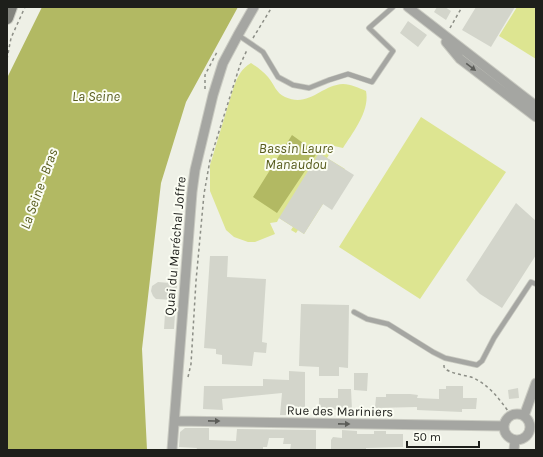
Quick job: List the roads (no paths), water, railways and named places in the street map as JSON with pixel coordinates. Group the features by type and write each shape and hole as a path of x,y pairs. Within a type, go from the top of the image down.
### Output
{"main road":[{"path":"7,18 11,7"}],"street":[{"name":"Quai du Maréchal Joffre","path":"172,450 195,170 213,95 223,63 254,7"},
{"path":"408,7 536,106"},
{"path":"436,28 460,59 536,117"},
{"path":"531,424 516,414 511,415 507,419 504,426 507,435 515,440 524,438 531,424 536,383"},
{"name":"Rue des Mariniers","path":"175,421 504,426"},
{"path":"514,450 515,440"}],"lane":[{"path":"238,34 263,52 278,77 293,85 309,88 348,74 372,82 393,51 369,28 393,7"},
{"path":"354,312 367,319 388,324 445,358 477,365 482,361 494,338 531,282 536,284"}],"water":[{"name":"La Seine","path":"42,7 238,7 186,102 161,183 142,349 147,450 7,450 7,78"},
{"name":"Bassin Laure Manaudou","path":"292,135 317,153 277,213 253,197"}],"water label":[{"name":"La Seine - Bras","path":"39,189"}]}
